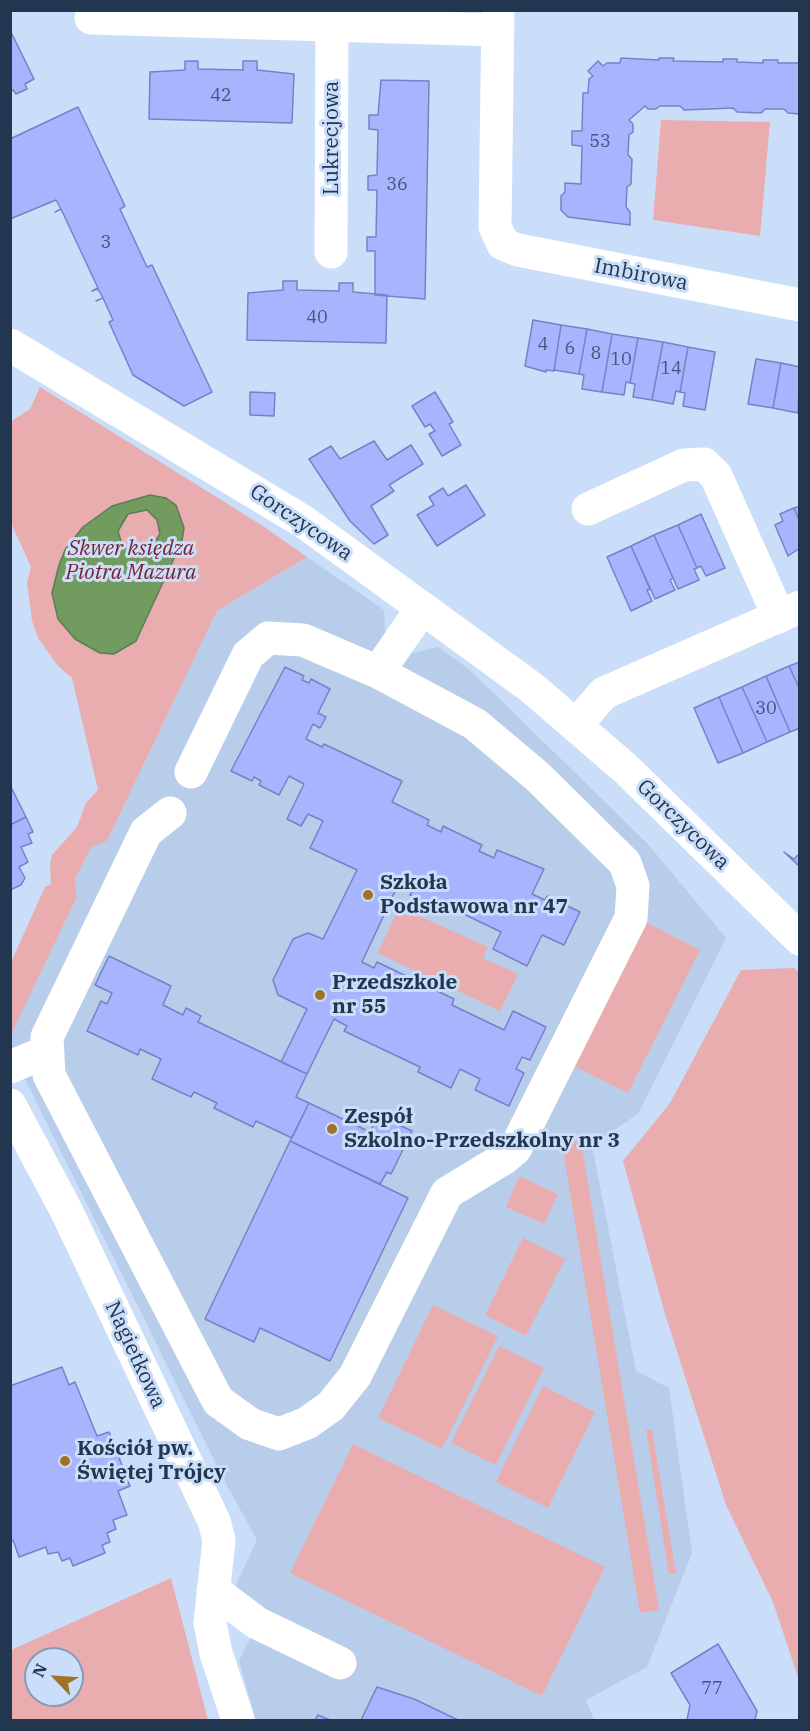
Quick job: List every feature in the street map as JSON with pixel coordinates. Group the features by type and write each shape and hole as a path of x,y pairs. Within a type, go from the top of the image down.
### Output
{"street":[{"path":"91,18 332,23 498,20"},
{"name":"Imbirowa","path":"498,20 495,227 503,244 518,250 800,305"},
{"name":"Lukrecjowa","path":"331,252 332,23"},
{"name":"Gorczycowa","path":"10,345 304,522 421,610 532,688 626,769 800,939"},
{"path":"576,725 604,693 789,612 716,476 704,464 684,465 588,509"},
{"path":"378,672 421,610"},
{"path":"170,813 146,832 47,1037 49,1076 218,1401 250,1424 279,1434 306,1423 331,1406 355,1376 447,1192 503,1159 515,1149 631,918 633,886 625,863 538,777 475,724 378,672 303,640 268,638 248,655 191,772"},
{"path":"10,1067 46,1052"},
{"name":"Nagietkowa","path":"10,1105 66,1210 214,1521 219,1540 210,1623 216,1653 237,1720"},
{"path":"213,1590 257,1623 340,1663"}],"shaded area":[{"path":"150,495 166,498 176,505 184,528 182,541 136,641 114,654 100,653 75,639 58,619 52,593 65,550 83,527 112,506","holes":["147,510 157,520 160,534 152,546 140,556 132,554 122,545 118,531 128,514"]},
{"name":"Zespół Szkolno-Przedszkolny nr 3","path":"307,557 384,610 385,632 412,653 438,647 470,670 648,844 726,938 638,1114 592,1145 636,1371 669,1388 692,1553 647,1667 586,1700 594,1720 256,1720 239,1661 260,1617 235,1587 257,1540 226,1484 11,1051 10,1034 77,897 75,879 91,847 107,841 217,611"}],"green space":[{"path":"661,120 770,122 760,236 653,220"},
{"name":"Skwer księdza Piotra Mazura","path":"40,387 263,526 307,557 217,611 107,841 91,847 75,879 77,897 11,1034 11,962 45,887 51,884 52,855 77,827 86,803 98,790 72,678 58,666 38,638 32,621 27,583 31,567 11,523 10,422 30,409"},
{"path":"399,907 488,947 483,958 518,974 500,1011 378,953"},
{"path":"640,919 700,950 628,1093 568,1063"},
{"path":"794,968 800,973 799,1680 773,1602 726,1505 665,1314 623,1161 670,1103 741,970"},
{"path":"581,1141 659,1610 640,1613 562,1144"},
{"path":"519,1176 558,1194 544,1224 506,1207"},
{"path":"523,1238 565,1259 526,1336 485,1315"},
{"path":"433,1305 498,1336 442,1449 378,1418"},
{"path":"499,1346 544,1368 496,1465 451,1443"},
{"path":"543,1386 595,1412 548,1508 496,1482"},
{"path":"652,1429 676,1573 669,1574 646,1430"},
{"path":"353,1444 605,1567 542,1696 290,1573"},
{"path":"171,1578 208,1720 11,1720 11,1650"}],"building":[{"path":"10,30 34,79 25,84 27,89 16,94 13,90 10,91"},
{"path":"621,58 659,60 659,58 674,58 673,61 723,62 723,59 737,59 737,62 763,63 763,60 778,60 778,63 800,63 800,114 788,113 784,109 765,109 761,113 737,112 733,108 684,110 680,106 660,106 656,109 648,109 645,106 629,120 633,124 633,132 629,135 628,155 632,159 631,184 627,187 626,207 630,212 630,225 568,217 561,210 561,196 565,192 565,183 581,184 582,146 572,145 572,131 582,131 583,93 588,93 589,79 593,76 588,71 598,61 603,66 607,63 620,63"},
{"path":"185,61 198,61 198,69 243,70 243,61 257,61 257,70 294,74 292,123 149,119 150,72 185,70"},
{"path":"381,80 429,81 425,299 375,295 375,251 367,251 367,237 376,237 377,190 368,190 368,176 377,175 378,130 369,129 369,115 378,115"},
{"path":"78,107 125,206 120,209 147,267 152,265 212,392 184,406 133,375 109,322 113,320 103,298 98,289 92,291 98,288 56,200 10,219 10,139"},
{"path":"283,281 297,281 297,290 339,291 339,283 353,283 353,292 387,295 386,343 247,340 248,293 283,290"},
{"path":"533,320 561,325 554,371 546,370 546,372 525,366"},
{"path":"561,325 587,329 579,374 554,370"},
{"path":"587,329 612,334 602,392 582,389 584,375 579,374"},
{"path":"612,334 638,338 630,383 626,382 624,395 602,392"},
{"path":"638,338 663,342 652,400 633,397 635,384 630,383"},
{"path":"663,342 688,347 680,392 676,391 673,404 652,400"},
{"path":"688,347 715,352 705,410 683,406 685,393 680,392"},
{"path":"756,359 781,363 773,408 748,404"},
{"path":"781,363 800,367 798,413 773,408"},
{"path":"250,392 275,393 274,416 250,415"},
{"path":"435,392 453,422 449,424 461,445 442,456 429,434 435,431 430,424 425,427 412,406"},
{"path":"374,441 387,460 411,445 423,464 389,485 394,491 371,506 388,535 374,544 350,521 309,459 331,446 340,459"},
{"path":"466,485 485,515 437,546 417,515 434,505 429,497 443,488 448,496"},
{"path":"800,506 800,522 794,508"},
{"path":"794,508 800,522 800,548 788,556 775,525 783,521 780,514"},
{"path":"701,514 725,568 706,576 701,566 697,568 678,525"},
{"path":"678,525 697,568 694,569 699,580 678,589 654,535"},
{"path":"654,535 673,578 670,580 675,590 655,599 631,546"},
{"path":"631,546 650,589 647,590 652,601 631,611 607,557"},
{"path":"800,662 800,690 789,666"},
{"path":"789,666 800,690 800,728 790,732 766,676"},
{"path":"285,667 304,676 302,680 309,683 311,679 330,689 318,713 326,717 320,728 313,724 306,739 322,747 324,744 402,781 392,802 429,820 427,825 441,832 443,826 482,845 479,851 494,858 497,850 544,869 532,894 545,900 547,896 580,912 564,945 542,935 527,966 493,949 501,932 451,908 448,913 410,895 413,890 399,883 362,962 374,968 377,962 454,999 452,1005 504,1030 513,1011 546,1027 530,1060 522,1057 516,1069 524,1073 509,1106 475,1090 480,1079 460,1069 451,1088 418,1072 420,1067 344,1031 347,1026 334,1019 307,1074 281,1062 307,1009 278,995 273,980 293,939 308,933 323,939 357,870 310,848 323,821 308,814 301,826 287,819 304,784 289,776 279,795 259,785 261,781 254,777 252,781 231,771"},
{"path":"766,676 790,732 767,742 742,687"},
{"path":"742,687 767,742 743,753 719,697"},
{"path":"719,697 743,753 718,763 694,708"},
{"path":"10,785 26,817 10,825"},
{"path":"26,817 33,832 28,834 32,843 21,847 28,862 19,867 25,878 21,885 10,890 10,825"},
{"path":"784,852 794,859 800,853 800,867"},
{"path":"109,956 171,986 163,1005 183,1015 186,1008 201,1016 198,1022 307,1074 296,1097 309,1103 292,1138 256,1121 253,1127 214,1108 217,1103 194,1092 191,1097 152,1079 161,1059 140,1049 138,1055 87,1031 101,1001 107,1004 112,993 95,985"},
{"path":"309,1103 370,1132 378,1115 412,1131 391,1174 387,1172 380,1184 290,1141"},
{"path":"290,1141 408,1198 330,1361 260,1328 254,1342 205,1319"},
{"name":"Kościół pw. Świętej Trójcy","path":"62,1367 69,1385 75,1382 97,1436 109,1432 130,1486 118,1491 127,1515 113,1520 116,1529 107,1533 110,1542 102,1545 105,1553 73,1566 70,1558 62,1561 58,1552 48,1554 46,1547 19,1557 13,1540 10,1541 10,1386"},
{"path":"718,1644 757,1711 755,1720 687,1720 690,1705 671,1673"},
{"path":"377,1687 414,1699 458,1720 361,1720"},
{"path":"318,1715 330,1720 315,1720"}],"place":[{"name":"Szkoła Podstawowa nr 47","path":"368,895"},
{"name":"Przedszkole nr 55","path":"320,995"},
{"name":"Zespół Szkolno-Przedszkolny nr 3","path":"332,1129"},
{"name":"Kościół pw. Świętej Trójcy","path":"65,1461"}]}
